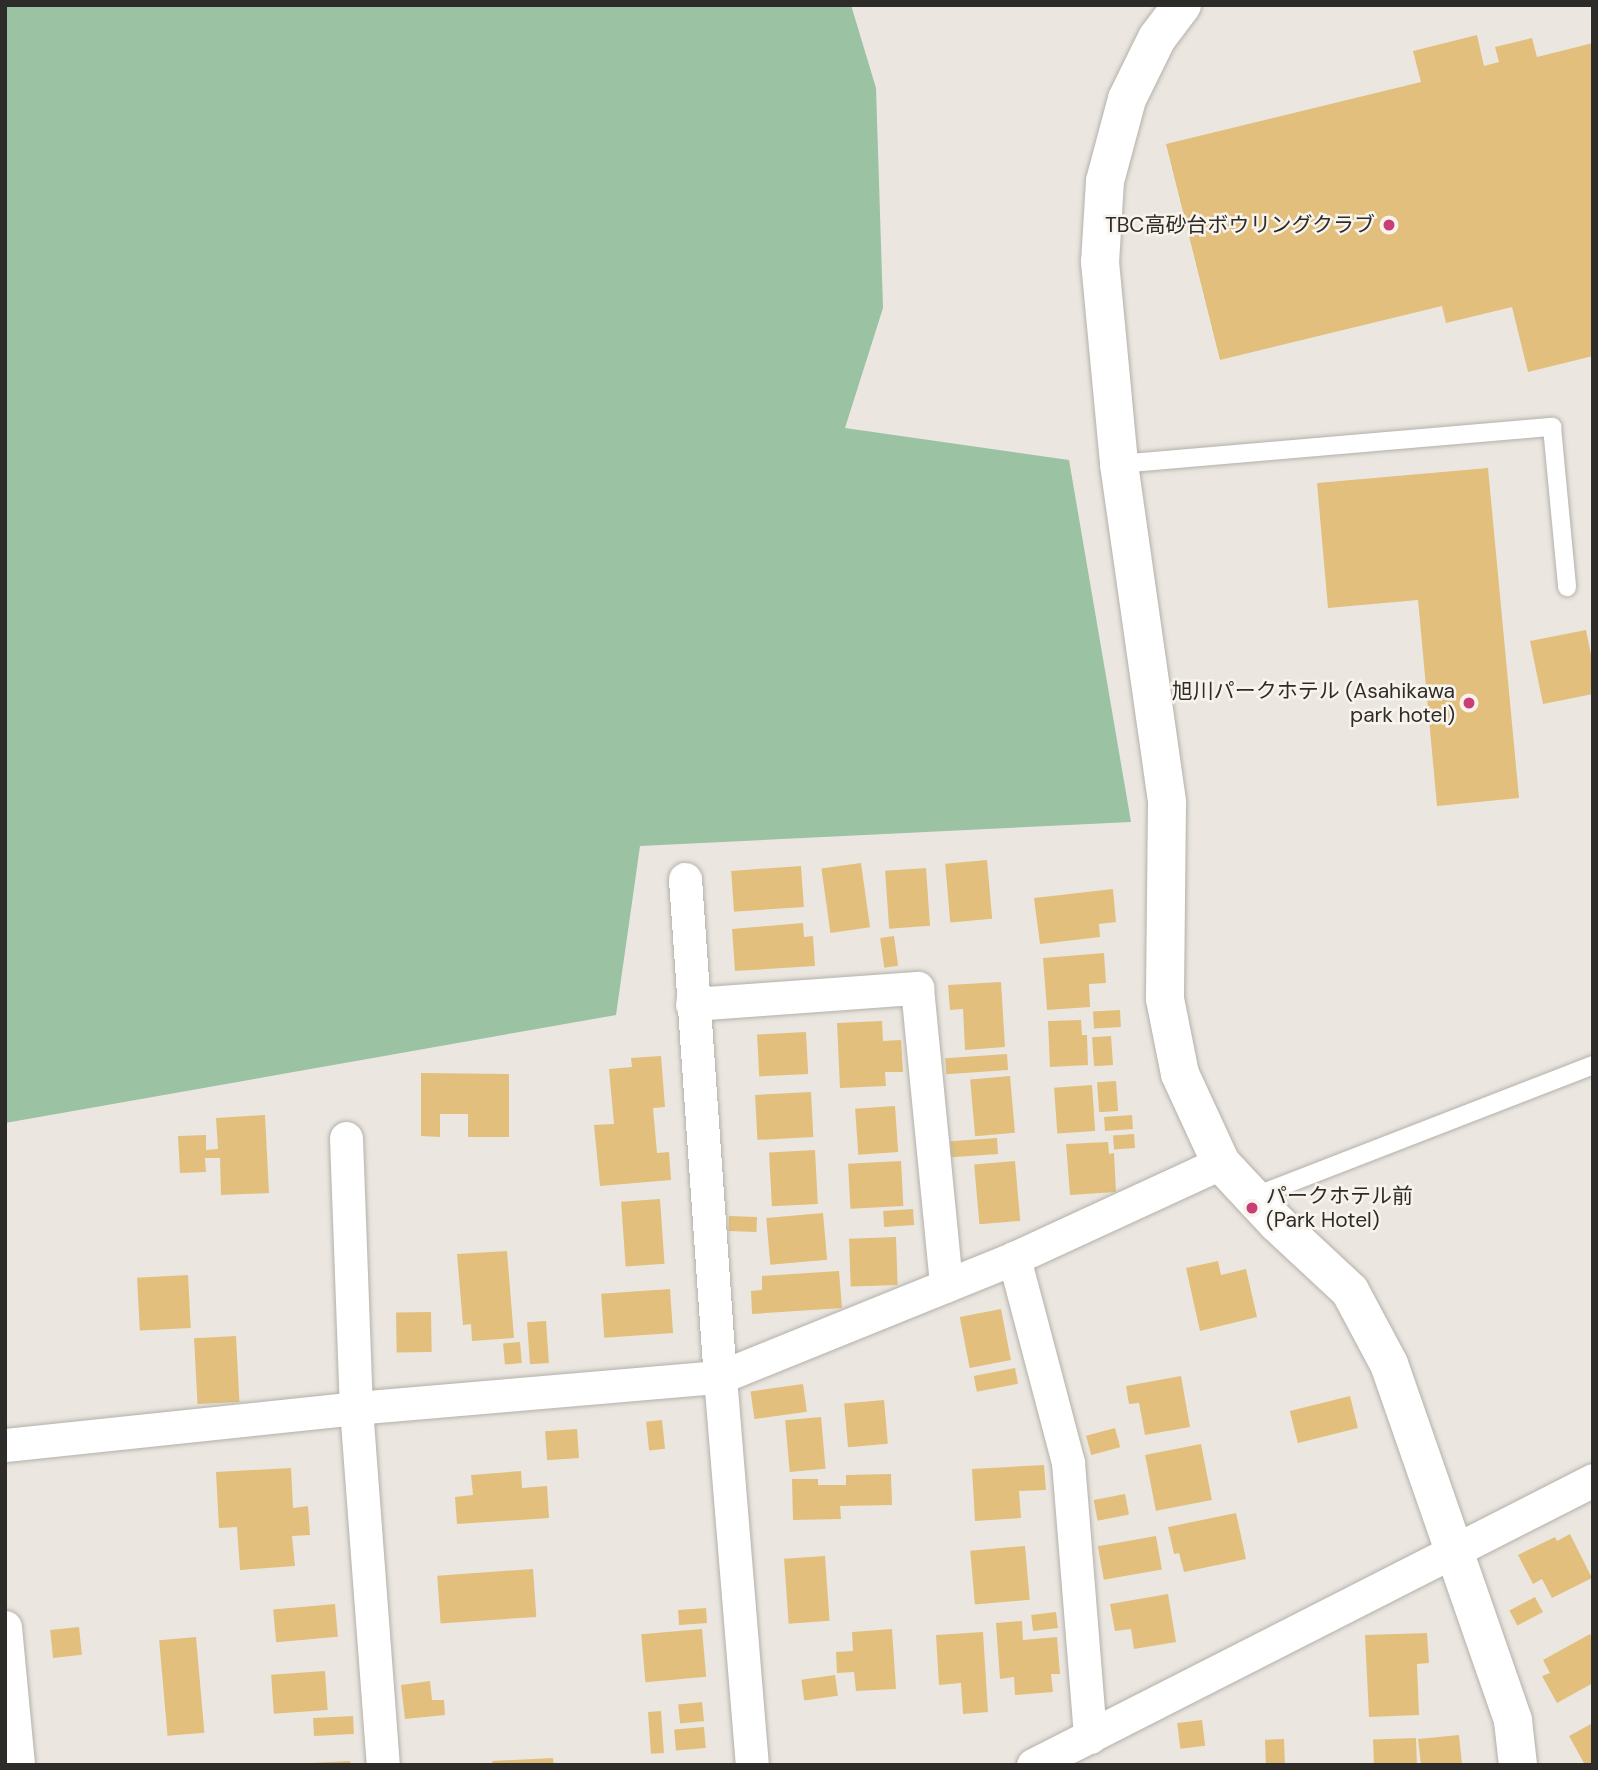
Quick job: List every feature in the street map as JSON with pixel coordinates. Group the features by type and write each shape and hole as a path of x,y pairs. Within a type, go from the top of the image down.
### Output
{"street":[{"path":"1182,5 1157,38 1127,99 1105,181 1100,262 1119,464 1167,803 1165,999 1180,1074 1221,1163 1350,1291 1389,1364 1451,1550 1513,1721 1518,1765"},
{"path":"685,879 720,1377 752,1765"},
{"path":"692,1004 917,988 946,1286"},
{"path":"346,1138 356,1408 383,1765"},
{"path":"5,1445 356,1408 720,1377 1014,1258 1221,1163"},
{"path":"1014,1258 1068,1462 1090,1737"},
{"path":"1033,1765 1593,1480"},
{"path":"5,1627 18,1765"}],"lane":[{"path":"1119,464 1552,427 1567,587"},
{"path":"1253,1197 1593,1065"}],"green space":[{"path":"5,5 851,5 876,88 883,308 845,428 1069,460 1131,822 640,846 616,1015 5,1123"}],"building":[{"name":"TBC高砂台ボウリングクラブ","path":"1477,35 1484,66 1499,62 1495,47 1532,38 1537,57 1593,43 1593,356 1528,372 1512,307 1446,323 1442,306 1220,360 1166,144 1421,82 1413,51"},
{"name":"旭川パークホテル (Asahikawa park hotel)","path":"1488,468 1519,798 1437,806 1418,600 1328,608 1317,483"},
{"path":"1586,630 1593,664 1593,694 1543,704 1530,641"},
{"path":"987,860 992,919 950,922 945,864"},
{"path":"861,863 870,927 830,933 821,869"},
{"path":"801,866 804,907 734,912 731,871"},
{"path":"926,868 930,926 889,929 885,871"},
{"path":"1113,889 1116,922 1099,924 1100,937 1040,944 1034,898"},
{"path":"803,923 804,937 813,936 815,966 735,971 732,929"},
{"path":"894,936 898,966 884,968 880,938"},
{"path":"1104,953 1106,983 1089,984 1090,1007 1047,1010 1043,958"},
{"path":"1001,982 1005,1047 965,1050 963,1009 950,1010 948,985"},
{"path":"1120,1010 1121,1027 1094,1028 1093,1011"},
{"path":"1081,1020 1082,1035 1087,1035 1088,1065 1050,1067 1048,1021"},
{"path":"882,1021 883,1041 901,1040 903,1072 885,1072 886,1086 840,1088 837,1023"},
{"path":"806,1032 808,1074 759,1077 757,1035"},
{"path":"1111,1036 1113,1065 1094,1066 1092,1037"},
{"path":"1007,1054 1008,1070 946,1074 945,1058"},
{"path":"661,1056 665,1107 653,1108 657,1153 669,1152 671,1180 600,1186 594,1125 614,1124 609,1069 632,1067 631,1058"},
{"path":"421,1073 509,1074 509,1137 468,1137 468,1114 440,1114 440,1137 421,1136"},
{"path":"1010,1076 1015,1133 975,1136 970,1079"},
{"path":"1116,1081 1118,1111 1099,1112 1097,1082"},
{"path":"1092,1085 1095,1131 1057,1134 1054,1088"},
{"path":"811,1092 813,1137 757,1140 755,1095"},
{"path":"895,1106 898,1152 858,1155 855,1109"},
{"path":"265,1115 269,1193 221,1195 220,1158 205,1158 206,1172 180,1173 178,1136 206,1135 206,1150 218,1149 216,1118"},
{"path":"1132,1115 1133,1129 1105,1131 1104,1117"},
{"path":"1134,1134 1135,1148 1114,1149 1113,1135"},
{"path":"997,1138 998,1154 951,1157 950,1141"},
{"path":"1108,1142 1109,1154 1114,1153 1116,1192 1070,1195 1066,1144"},
{"path":"815,1150 818,1204 772,1206 769,1152"},
{"path":"901,1161 903,1206 850,1209 848,1164"},
{"path":"1015,1161 1020,1221 979,1224 974,1165"},
{"path":"660,1199 665,1264 626,1267 621,1202"},
{"path":"913,1209 914,1225 884,1227 883,1211"},
{"path":"823,1213 827,1260 770,1265 766,1218"},
{"path":"729,1216 757,1217 756,1232 728,1231"},
{"path":"896,1237 898,1285 851,1287 849,1239"},
{"path":"507,1251 514,1338 472,1341 471,1324 463,1325 457,1254"},
{"path":"1218,1261 1221,1275 1246,1269 1257,1317 1200,1331 1186,1268"},
{"path":"839,1271 842,1308 752,1314 751,1291 762,1290 762,1276"},
{"path":"188,1275 191,1328 140,1331 137,1278"},
{"path":"670,1289 673,1333 604,1338 601,1294"},
{"path":"1001,1309 1011,1360 970,1368 960,1317"},
{"path":"431,1312 432,1352 397,1353 396,1313"},
{"path":"546,1321 549,1363 530,1364 527,1322"},
{"path":"236,1336 239,1402 198,1404 194,1338"},
{"path":"520,1342 522,1363 505,1364 503,1343"},
{"path":"1015,1368 1018,1384 977,1392 974,1376"},
{"path":"1181,1376 1190,1427 1145,1435 1139,1403 1129,1404 1126,1386"},
{"path":"803,1384 807,1412 754,1419 751,1391"},
{"path":"1350,1396 1358,1428 1298,1443 1290,1411"},
{"path":"884,1400 888,1444 848,1447 844,1403"},
{"path":"821,1417 826,1469 790,1472 785,1420"},
{"path":"662,1420 665,1449 649,1451 646,1422"},
{"path":"1115,1428 1120,1447 1091,1455 1086,1436"},
{"path":"577,1429 579,1458 547,1460 545,1431"},
{"path":"1201,1444 1212,1500 1156,1511 1145,1455"},
{"path":"1044,1465 1046,1490 1019,1491 1021,1518 975,1521 972,1469"},
{"path":"291,1468 293,1508 308,1506 310,1535 292,1536 295,1566 240,1570 237,1527 219,1528 216,1472"},
{"path":"521,1471 522,1488 547,1486 549,1518 457,1524 455,1497 473,1495 471,1475"},
{"path":"891,1474 892,1505 840,1506 841,1519 793,1520 792,1479 818,1479 818,1485 846,1485 846,1475"},
{"path":"1125,1494 1129,1515 1098,1521 1094,1500"},
{"path":"1236,1513 1246,1559 1184,1572 1179,1553 1174,1554 1168,1527"},
{"path":"1570,1534 1592,1578 1552,1598 1542,1579 1533,1584 1518,1555 1555,1537 1557,1541"},
{"path":"1156,1536 1162,1569 1104,1580 1098,1546"},
{"path":"1025,1546 1030,1600 975,1605 970,1551"},
{"path":"825,1556 830,1621 789,1624 784,1559"},
{"path":"533,1569 536,1617 441,1624 437,1576"},
{"path":"1168,1594 1176,1642 1134,1649 1131,1629 1115,1631 1110,1604"},
{"path":"1535,1597 1543,1612 1517,1626 1509,1611"},
{"path":"335,1604 338,1637 276,1642 273,1609"},
{"path":"706,1608 707,1623 679,1625 678,1610"},
{"path":"1056,1612 1058,1628 1033,1631 1031,1615"},
{"path":"1022,1621 1023,1640 1057,1637 1060,1674 1051,1674 1053,1692 1015,1695 1014,1677 1000,1679 996,1623"},
{"path":"79,1627 82,1655 53,1658 50,1630"},
{"path":"702,1629 706,1677 645,1682 641,1634"},
{"path":"892,1629 896,1689 856,1691 854,1672 837,1673 836,1652 853,1651 852,1632"},
{"path":"983,1632 988,1712 963,1714 961,1683 939,1685 936,1635"},
{"path":"1427,1633 1429,1663 1417,1664 1419,1715 1369,1717 1365,1635"},
{"path":"1590,1634 1593,1639 1593,1683 1557,1703 1542,1676 1550,1673 1543,1660"},
{"path":"196,1637 204,1733 168,1736 159,1640"},
{"path":"325,1671 328,1710 274,1714 271,1675"},
{"path":"835,1675 838,1696 804,1701 801,1680"},
{"path":"430,1681 432,1700 444,1700 445,1715 405,1719 401,1685"},
{"path":"702,1702 704,1721 680,1723 678,1705"},
{"path":"661,1711 664,1753 651,1754 648,1712"},
{"path":"353,1716 354,1734 314,1736 313,1718"},
{"path":"1202,1720 1205,1746 1180,1749 1177,1723"},
{"path":"1593,1723 1593,1765 1585,1765 1569,1736"},
{"path":"704,1727 706,1748 676,1751 674,1730"},
{"path":"1459,1735 1462,1765 1421,1765 1418,1739"},
{"path":"1416,1738 1417,1765 1374,1765 1373,1740"},
{"path":"1284,1739 1285,1765 1266,1765 1265,1740"},
{"path":"553,1758 554,1765 493,1765 492,1761"},
{"path":"350,1761 351,1765 310,1765 310,1763"}],"place":[{"name":"TBC高砂台ボウリングクラブ","path":"1389,225"},
{"name":"旭川パークホテル (Asahikawa park hotel)","path":"1469,703"},
{"name":"パークホテル前 (Park Hotel)","path":"1252,1208"}]}
